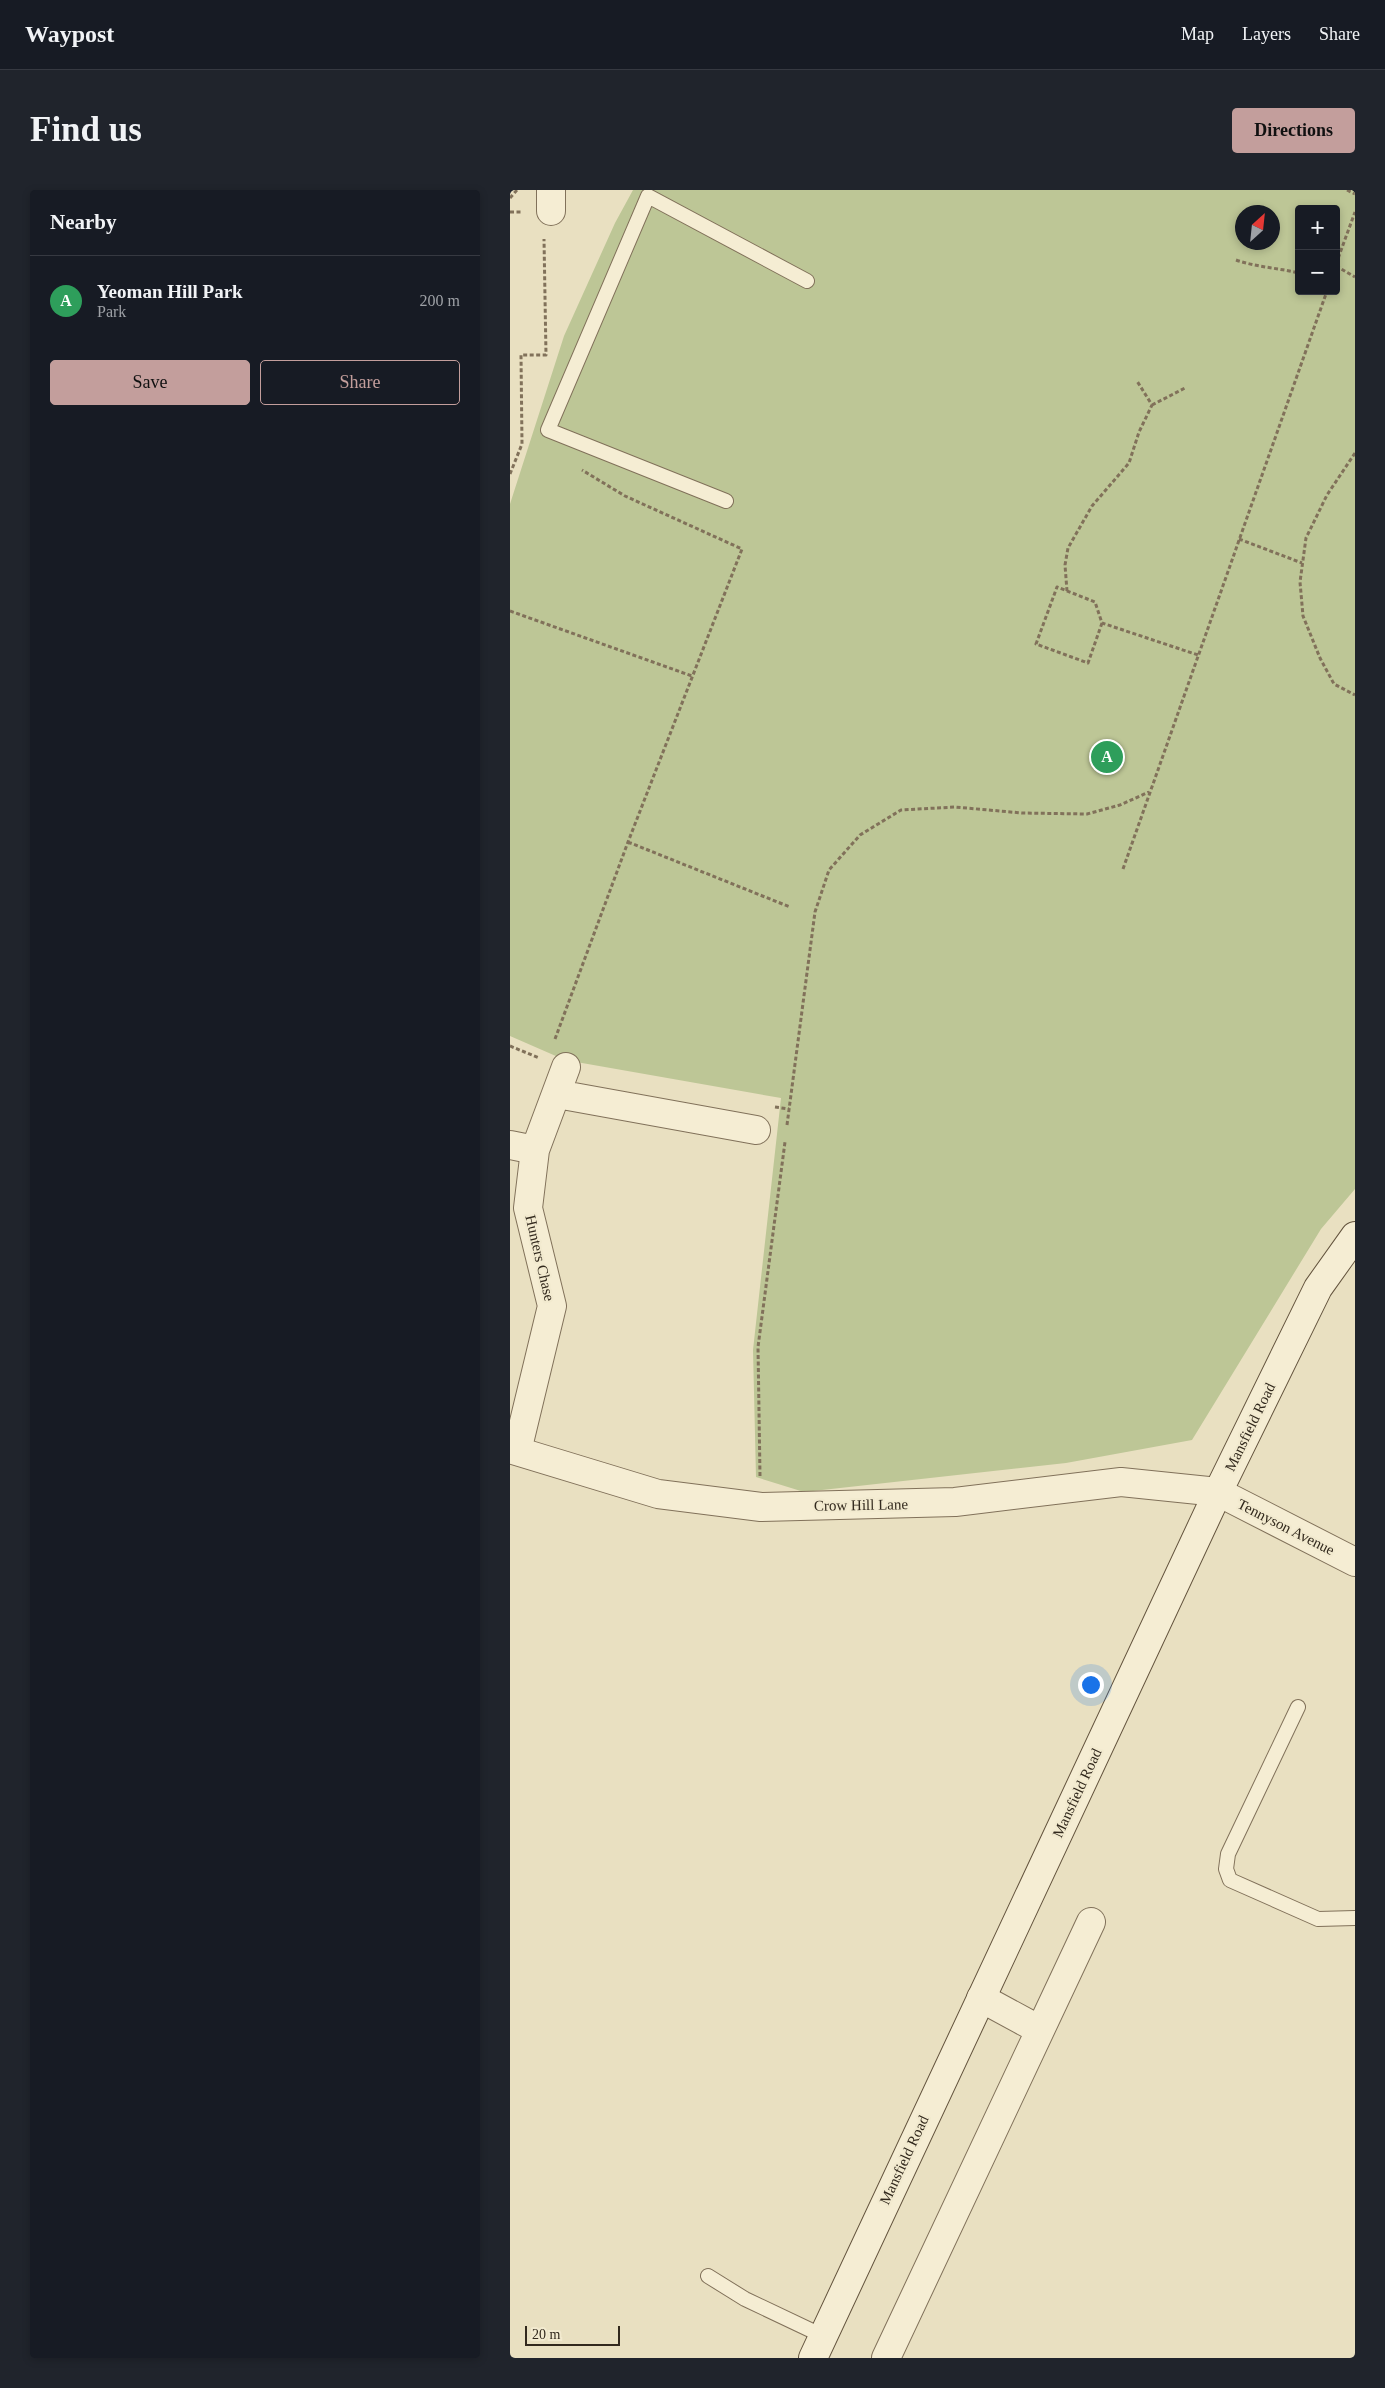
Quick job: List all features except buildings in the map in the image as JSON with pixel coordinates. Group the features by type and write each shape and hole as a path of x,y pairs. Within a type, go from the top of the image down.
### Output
{"street":[{"name":"Hunters Chase","path":"514,1450 552,1306 528,1208 522,1148 557,1094 559,1056"},
{"path":"557,1094 756,1130"},
{"name":"Mansfield Road","path":"818,2347 1218,1492 1318,1288 1355,1236"},
{"name":"Crow Hill Lane","path":"514,1450 658,1494 761,1507 955,1502 1121,1482 1218,1492"},
{"name":"Tennyson Avenue","path":"1218,1492 1355,1562"},
{"path":"886,2358 1091,1922"},
{"path":"981,1998 1040,2030"}],"lane":[{"path":"726,501 548,430 646,192 807,281"},
{"path":"1298,1707 1228,1854 1226,1869 1230,1880 1318,1919 1355,1918"},
{"path":"708,2276 818,2347"}],"path":[{"path":"510,198 517,190"},
{"path":"1347,190 1355,194"},
{"path":"510,474 522,444 521,355 546,355 549,211"},
{"path":"1340,254 1355,212"},
{"path":"1236,260 1252,265 1295,271"},
{"path":"1340,268 1355,277"},
{"path":"1123,869 1326,295"},
{"path":"1138,380 1152,405"},
{"path":"1067,591 1065,565 1068,548 1092,506 1129,463 1139,432 1152,405 1185,388"},
{"path":"1355,453 1327,495 1306,538 1300,582 1303,616 1320,658 1334,684 1355,695"},
{"path":"559,1056 628,842 742,549 625,496 595,480 575,465"},
{"path":"1239,538 1302,563"},
{"path":"1057,588 1095,602 1102,623 1088,663 1036,644 1057,588"},
{"path":"510,611 692,676"},
{"path":"1102,623 1198,655"},
{"path":"786,1129 815,912 829,870 860,835 901,810 955,807 1022,813 1086,814 1120,805 1149,792"},
{"path":"628,842 790,907"},
{"path":"761,1507 758,1347 785,1139"}],"green space":[{"path":"633,190 1355,190 1355,1189 1321,1229 1192,1440 1066,1463 804,1492 756,1477 753,1350 781,1098 565,1060 510,1036 510,504 564,336 615,223"}],"place":[{"name":"Yeoman Hill Park","path":"1107,757"}]}
